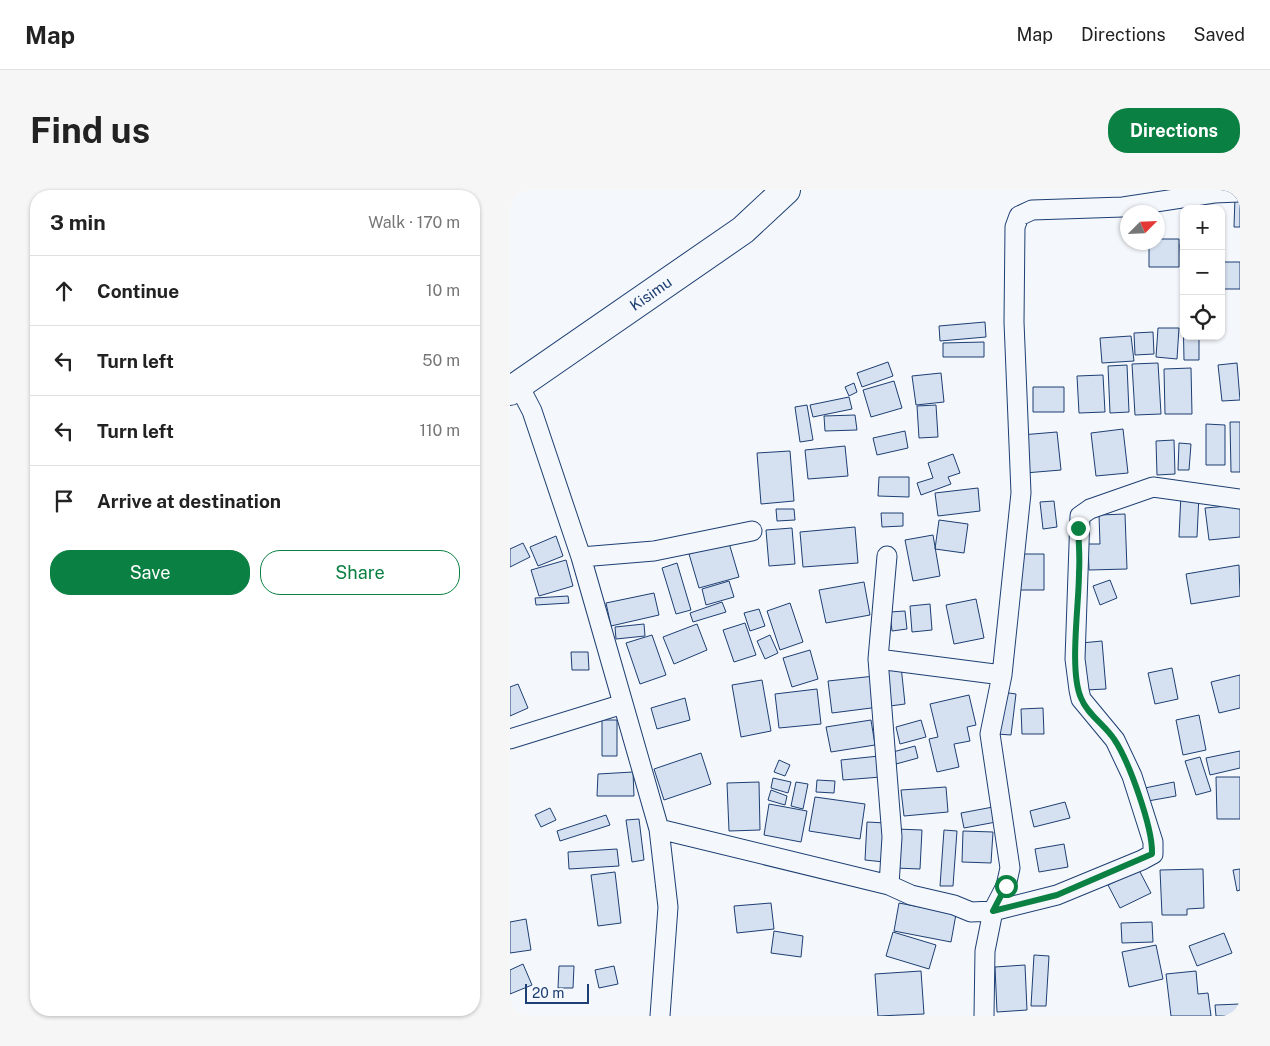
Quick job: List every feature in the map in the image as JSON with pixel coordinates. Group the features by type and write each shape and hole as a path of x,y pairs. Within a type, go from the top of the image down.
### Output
{"street":[{"name":"Kisimu","path":"515,389 743,230 786,190"},
{"path":"984,1016 985,951 993,911 1006,886 1010,868 990,734 1002,675 1021,493 1014,322 1015,227 1019,216 1032,210 1123,207 1214,193 1240,192"},
{"path":"515,389 532,411 581,557 659,829 668,907 660,1016"},
{"path":"659,829 890,885 911,895 954,905 971,912 993,911 1057,895 1152,854 1153,842 1132,776 1115,740 1081,699 1079,690 1075,659 1080,516 1090,509 1153,488 1240,499"},
{"path":"581,557 654,552 752,531"},
{"path":"887,556 878,659 892,837 890,885"},
{"path":"878,659 1002,675"},
{"path":"510,739 623,704"}],"building":[{"path":"1235,197 1240,197 1240,227 1234,227"},
{"path":"1165,239 1179,239 1179,267 1149,267 1149,250 1165,250"},
{"path":"1225,262 1240,262 1240,289 1225,289"},
{"path":"985,322 986,337 940,341 939,326"},
{"path":"1158,328 1179,328 1177,359 1156,357"},
{"path":"1153,332 1154,354 1135,355 1134,333"},
{"path":"1131,336 1134,361 1102,363 1100,338"},
{"path":"1184,340 1199,340 1199,360 1184,360"},
{"path":"984,342 984,357 943,357 943,343"},
{"path":"888,362 893,376 862,387 857,373"},
{"path":"1158,363 1161,414 1135,415 1132,364"},
{"path":"1237,363 1240,400 1222,401 1218,365"},
{"path":"1127,365 1129,412 1110,413 1108,366"},
{"path":"1191,368 1192,414 1165,414 1164,369"},
{"path":"941,373 944,402 916,405 912,376"},
{"path":"1103,375 1105,412 1079,413 1077,376"},
{"path":"894,381 902,408 871,417 863,390"},
{"path":"854,383 857,392 849,396 845,387"},
{"path":"1033,387 1064,387 1064,412 1033,412"},
{"path":"849,397 852,409 813,417 810,405"},
{"path":"807,405 813,440 800,442 795,407"},
{"path":"936,405 938,437 919,438 917,406"},
{"path":"855,415 857,430 825,431 824,416"},
{"path":"1230,422 1240,422 1240,472 1231,472"},
{"path":"1206,424 1225,425 1225,465 1206,465"},
{"path":"1123,429 1128,473 1096,476 1091,433"},
{"path":"905,431 908,448 877,455 873,438"},
{"path":"1057,432 1061,470 1025,473 1021,435"},
{"path":"1174,440 1175,474 1157,475 1156,441"},
{"path":"1179,443 1191,444 1189,470 1178,470"},
{"path":"845,446 848,476 808,479 805,450"},
{"path":"790,451 794,501 761,504 757,453"},
{"path":"953,454 960,473 948,477 951,484 921,495 917,483 933,478 928,463"},
{"path":"879,477 909,477 909,497 878,496"},
{"path":"978,488 980,511 938,516 935,493"},
{"path":"1181,494 1199,495 1197,537 1179,537"},
{"path":"1054,501 1057,527 1043,529 1040,502"},
{"path":"1240,505 1240,537 1209,540 1205,508"},
{"path":"776,509 794,509 795,520 777,521"},
{"path":"881,513 903,513 903,526 882,527"},
{"path":"1125,514 1127,569 1089,570 1088,544 1100,544 1099,515"},
{"path":"939,520 968,524 964,553 935,549"},
{"path":"855,527 858,563 803,567 800,532"},
{"path":"792,528 795,564 769,566 766,530"},
{"path":"933,535 940,576 913,581 905,540"},
{"path":"556,536 563,556 538,566 530,547"},
{"path":"523,543 530,557 510,567 510,549"},
{"path":"729,543 739,577 699,588 689,554"},
{"path":"1014,554 1044,554 1044,590 1014,590"},
{"path":"566,560 573,586 539,596 531,570"},
{"path":"677,563 691,610 676,614 662,568"},
{"path":"1239,565 1240,596 1191,604 1186,574"},
{"path":"1110,580 1117,598 1100,605 1093,586"},
{"path":"729,581 734,597 706,605 702,589"},
{"path":"864,582 870,615 826,623 819,590"},
{"path":"654,593 659,615 611,626 606,603"},
{"path":"568,596 569,603 536,605 535,598"},
{"path":"976,599 984,638 954,644 946,605"},
{"path":"722,602 726,612 693,622 690,613"},
{"path":"790,603 803,642 780,650 767,611"},
{"path":"930,604 932,630 912,632 910,606"},
{"path":"759,609 765,626 750,631 744,613"},
{"path":"905,611 907,629 892,631 890,612"},
{"path":"745,623 756,655 734,662 723,630"},
{"path":"644,624 645,636 616,639 615,627"},
{"path":"697,624 707,650 674,664 663,637"},
{"path":"652,635 666,675 640,684 626,643"},
{"path":"770,635 778,653 765,659 757,641"},
{"path":"1102,641 1106,689 1085,690 1081,643"},
{"path":"810,650 818,679 792,687 783,658"},
{"path":"571,652 588,652 589,670 572,670"},
{"path":"901,666 905,704 890,706 886,668"},
{"path":"1172,668 1178,699 1155,704 1148,673"},
{"path":"1240,675 1240,708 1219,713 1211,682"},
{"path":"875,676 879,707 832,713 828,681"},
{"path":"762,680 771,731 741,737 732,685"},
{"path":"518,684 528,708 510,716 510,687"},
{"path":"817,689 821,724 779,728 775,694"},
{"path":"1002,692 1016,694 1011,735 997,734"},
{"path":"969,695 976,725 967,727 970,741 954,744 959,767 937,772 929,739 938,737 930,704"},
{"path":"685,698 690,720 657,729 651,708"},
{"path":"1043,708 1044,734 1022,734 1021,709"},
{"path":"1199,715 1206,750 1183,755 1176,720"},
{"path":"602,720 617,720 617,756 602,756"},
{"path":"871,720 875,745 831,752 826,727"},
{"path":"921,720 926,737 900,744 896,727"},
{"path":"915,746 918,758 896,764 893,752"},
{"path":"1240,751 1240,768 1210,775 1206,758"},
{"path":"701,753 711,784 664,800 654,769"},
{"path":"879,756 881,777 843,780 841,760"},
{"path":"1200,757 1211,791 1196,795 1185,761"},
{"path":"779,760 790,765 785,776 774,772"},
{"path":"633,772 634,796 597,796 598,774"},
{"path":"1216,777 1240,777 1240,819 1217,819"},
{"path":"773,778 791,782 788,793 771,788"},
{"path":"817,780 835,781 834,793 816,792"},
{"path":"759,782 760,830 729,831 727,783"},
{"path":"796,782 808,784 803,809 791,806"},
{"path":"1174,782 1176,796 1148,801 1145,788"},
{"path":"946,787 948,812 904,816 901,790"},
{"path":"771,790 787,796 785,805 768,800"},
{"path":"815,797 865,804 860,839 809,831"},
{"path":"1065,802 1070,818 1034,827 1030,811"},
{"path":"769,804 807,811 801,842 764,835"},
{"path":"993,807 996,822 964,828 961,813"},
{"path":"550,808 556,820 541,827 535,815"},
{"path":"606,815 610,825 560,841 557,831"},
{"path":"639,819 644,860 632,862 626,820"},
{"path":"867,822 886,823 884,862 865,860"},
{"path":"896,829 922,830 920,869 895,868"},
{"path":"944,830 957,831 953,886 940,886"},
{"path":"963,831 993,832 991,863 962,862"},
{"path":"1064,844 1068,867 1039,872 1035,849"},
{"path":"617,849 619,866 569,869 568,852"},
{"path":"1203,869 1204,908 1187,909 1187,915 1162,915 1160,870"},
{"path":"1240,869 1240,890 1237,891 1233,870"},
{"path":"1139,870 1151,893 1120,908 1108,885"},
{"path":"615,872 621,923 598,926 591,875"},
{"path":"771,903 774,929 737,933 734,906"},
{"path":"899,903 956,914 951,942 894,931"},
{"path":"526,919 531,950 510,953 510,922"},
{"path":"1152,922 1153,942 1122,943 1121,923"},
{"path":"774,931 803,936 801,957 771,953"},
{"path":"893,932 936,945 929,969 886,956"},
{"path":"1224,933 1232,953 1197,966 1189,946"},
{"path":"1156,945 1163,979 1129,987 1122,952"},
{"path":"1034,955 1049,956 1046,1006 1031,1006"},
{"path":"523,964 532,985 510,994 510,970"},
{"path":"1025,965 1027,1010 997,1012 995,967"},
{"path":"559,966 574,966 573,988 558,988"},
{"path":"614,966 618,984 599,988 595,970"},
{"path":"921,971 924,1014 878,1016 875,974"},
{"path":"1196,971 1198,994 1208,993 1211,1016 1171,1016 1166,974"},
{"path":"1240,1004 1240,1016 1216,1016 1215,1005"}],"route":[{"path":"1006,886 993,911 1057,895 1089,883 1152,854 1153,842 1132,776 1115,740 1081,699 1075,659 1079,573 1078,528"}]}
